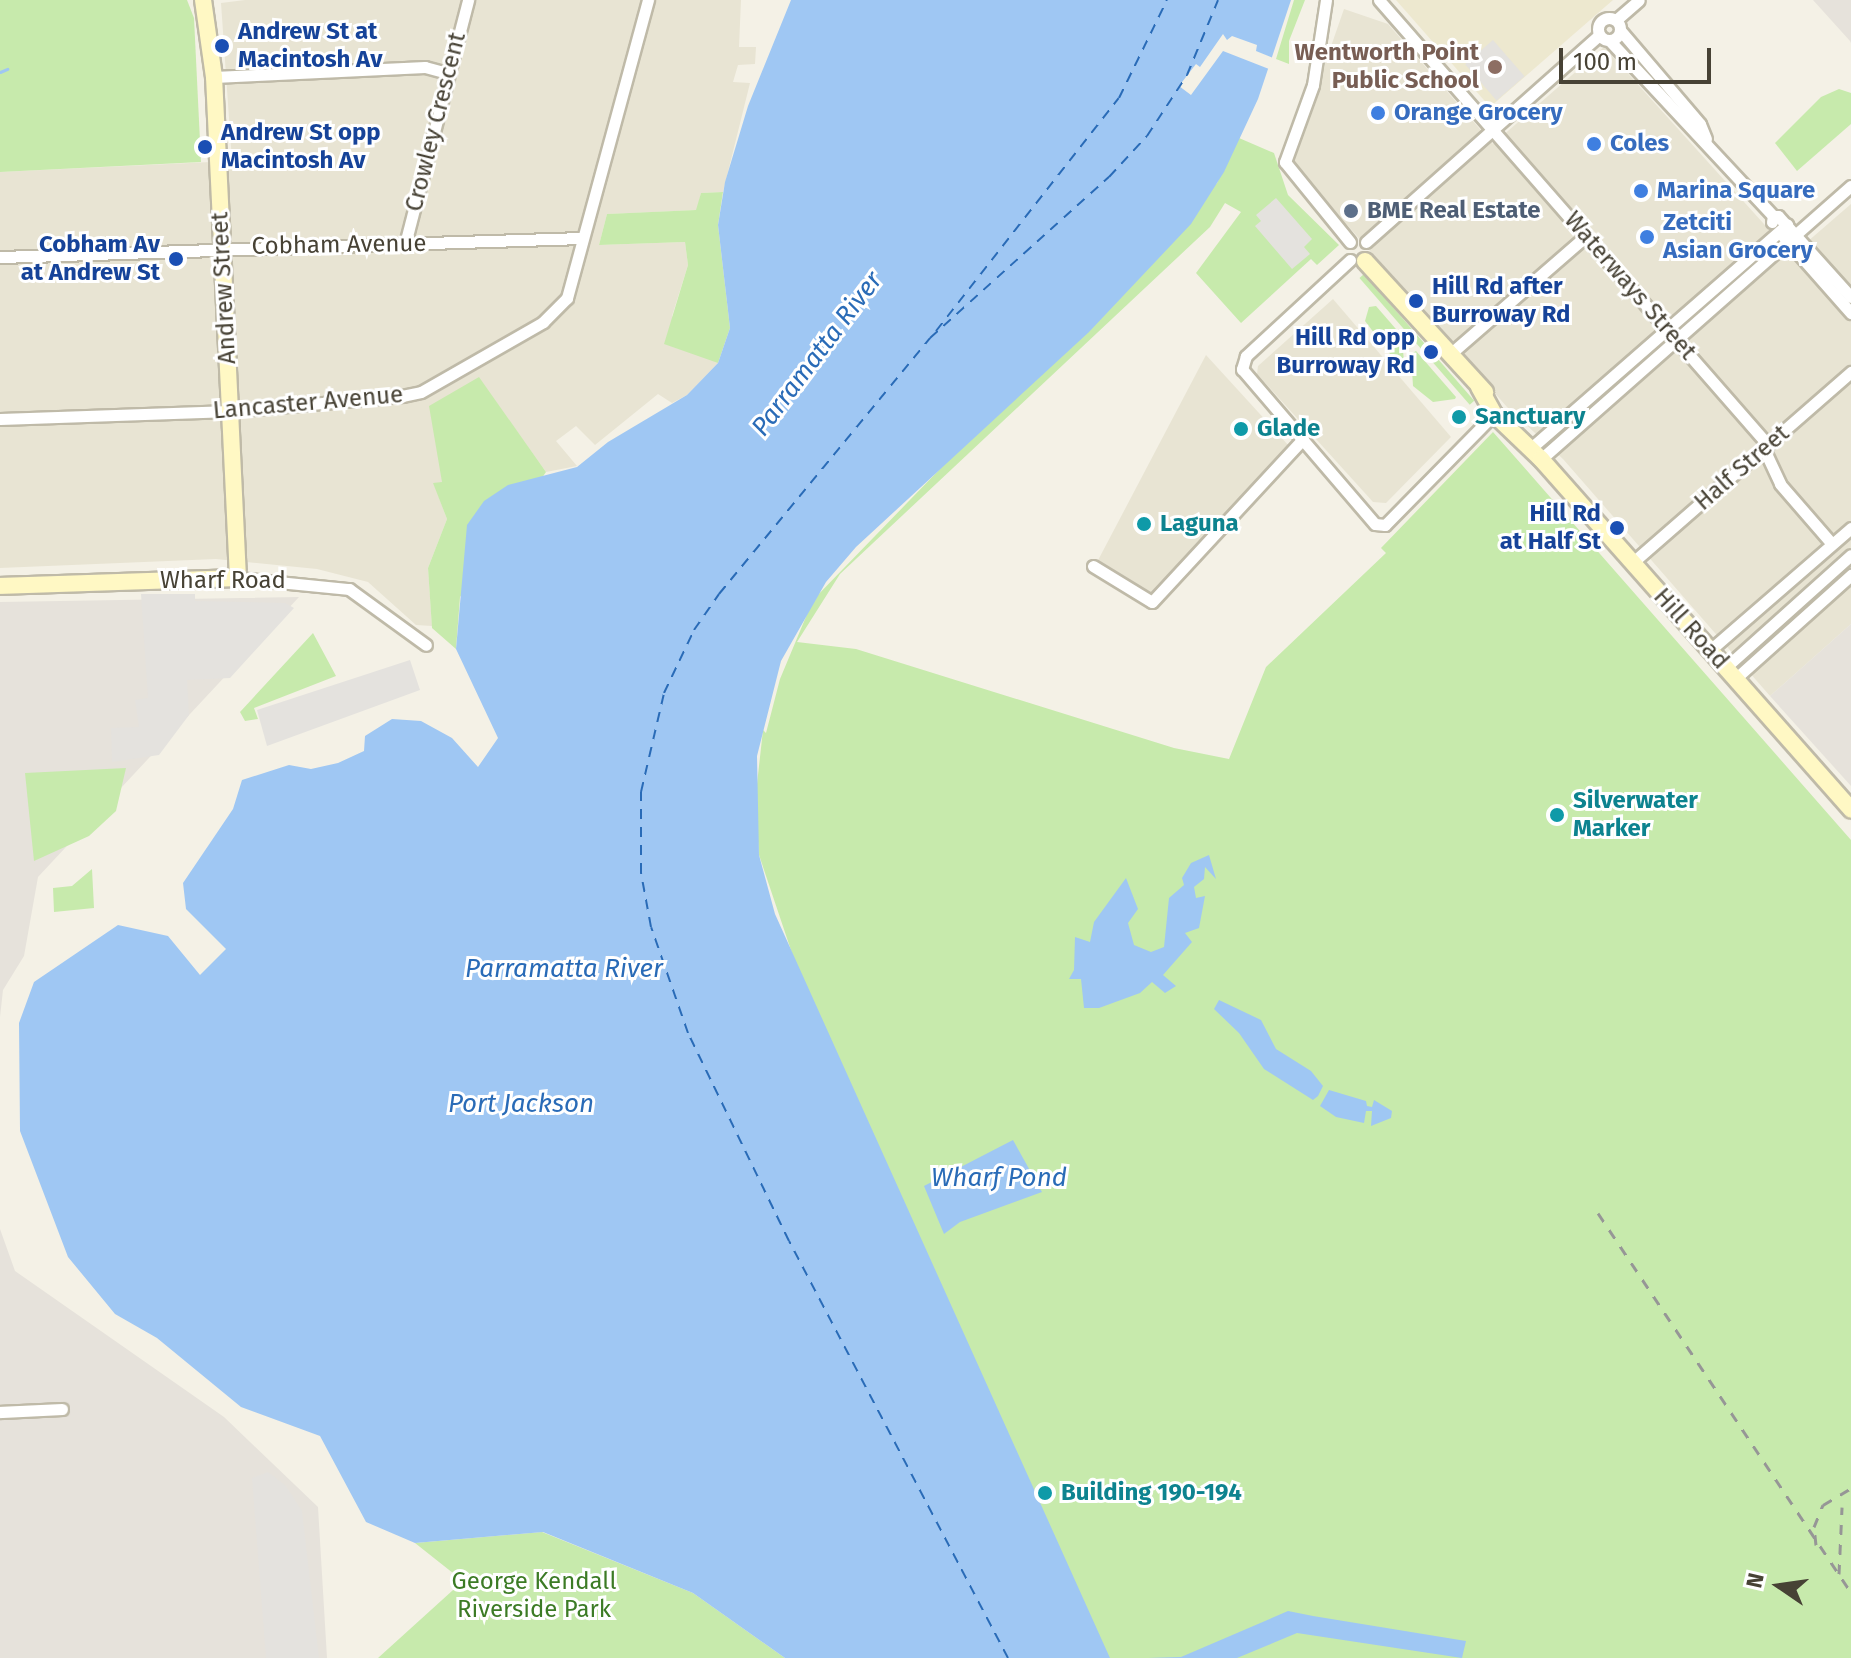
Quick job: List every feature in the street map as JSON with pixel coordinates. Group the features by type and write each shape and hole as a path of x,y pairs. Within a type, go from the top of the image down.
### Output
{"main road":[{"name":"Andrew Street","path":"203,0 214,77 238,578"},
{"name":"Hill Road","path":"1358,261 1524,432 1536,454"},
{"name":"Hill Road","path":"1479,387 1494,414 1536,454 1851,809"},
{"name":"Wharf Road","path":"0,586 238,578"}],"street":[{"name":"Crowley Crescent","path":"405,244 468,0"},
{"name":"Lancaster Avenue","path":"0,419 231,411 421,392 555,312 567,298 648,0"},
{"path":"1326,0 1316,75 1285,162 1350,242 1358,261"},
{"name":"Waterways Street","path":"1379,0 1677,339 1766,447 1780,484 1832,544"},
{"path":"1350,242 1366,242 1491,128 1618,25 1639,0"},
{"path":"1706,139 1700,124 1618,25 1603,19 1604,37 1706,139 1792,238 1851,297"},
{"path":"214,77 425,67 447,73"},
{"path":"1536,454 1677,339 1851,186"},
{"path":"1536,454 1668,329 1783,228"},
{"path":"1449,355 1586,236"},
{"name":"Cobham Avenue","path":"0,257 221,247 582,238"},
{"path":"1792,238 1851,313"},
{"path":"1366,242 1370,253 1242,363 1245,377 1375,524 1385,525 1494,414"},
{"name":"Half Street","path":"1632,563 1851,372"},
{"path":"1093,566 1152,602 1301,441"},
{"path":"1709,651 1851,528"},
{"path":"1730,673 1849,560"},
{"path":"1730,673 1851,575"},
{"name":"Wharf Road","path":"238,578 349,589 426,645"},
{"path":"0,1412 62,1409"}],"shaded area":[{"path":"245,0 741,0 739,47 756,47 755,64 738,65 733,82 750,83 723,192 701,193 697,210 607,214 599,245 685,242 688,265 672,316 718,363 687,395 672,403 658,394 595,445 576,426 556,441 577,466 546,472 479,378 443,483 434,484 447,519 428,568 432,626 416,625 368,582 317,569 216,559 0,568 0,172 232,161 221,3"},
{"name":"Wentworth Point Public School","path":"1396,0 1613,0 1490,107"},
{"path":"1813,0 1851,0 1851,43 1850,41"},
{"path":"1344,9 1388,24 1493,144 1604,47 1792,255 1851,204 1851,624 1770,696 1563,459 1507,407 1291,161"},
{"path":"1493,40 1524,76 1497,101 1465,64"},
{"path":"1276,198 1312,239 1304,247 1310,254 1292,269 1255,226 1261,221 1256,215"},
{"path":"1333,299 1451,437 1386,503 1373,502 1257,374 1258,366"},
{"path":"1206,355 1289,446 1152,600 1095,566"},
{"path":"141,594 195,594 195,601 285,603 294,608 230,678 187,680 189,715 159,755 112,762 111,728 139,727 135,700 148,698"},
{"path":"299,597 38,877 24,956 3,990 0,1017 0,602"},
{"path":"1851,624 1851,786 1770,696"},
{"path":"410,660 420,690 267,746 257,710"},
{"path":"0,1229 15,1271 224,1417 318,1507 327,1658 0,1658"},
{"path":"268,1472 286,1486 302,1511 319,1658 266,1658 252,1478"}],"green space":[{"path":"0,0 187,0 194,18 201,162 0,172"},
{"path":"1294,0 1305,0 1289,41 1289,64 1276,59"},
{"path":"1839,89 1851,93 1851,124 1797,171 1775,143 1821,97"},
{"path":"1239,138 1274,153 1288,195 1339,245 1317,265 1311,259 1241,323 1196,273 1241,212 1225,203 1210,227 840,574 797,642 856,649 1174,748 1229,759 1266,667 1386,553 1381,548 1493,432 1851,840 1851,1658 1106,1658 798,971 759,855 755,802 763,730 766,733 780,679 813,600 1217,183"},
{"path":"723,192 718,225 730,328 718,363 664,344 688,265 685,242 599,245 607,214 696,210 701,193"},
{"path":"1364,274 1474,401 1470,405 1359,278"},
{"path":"1376,306 1402,336 1404,363 1393,358 1365,321 1369,307"},
{"path":"1416,351 1455,399 1433,402 1413,386 1411,354"},
{"path":"479,377 546,472 460,597 456,649 432,628 428,568 447,519 433,483 442,482 429,406"},
{"path":"313,633 336,676 254,708 258,719 245,721 240,712"},
{"path":"126,768 116,811 89,836 34,861 25,773"},
{"path":"92,869 94,908 54,912 53,888 72,886"},
{"name":"George Kendall Riverside Park","path":"542,1532 693,1593 785,1658 378,1658 463,1581 415,1543"}],"water":[{"name":"Port Jackson","path":"791,0 1291,0 1258,99 1224,172 1191,224 1089,332 856,547 826,582 781,661 757,756 759,855 775,914 1110,1658 785,1658 693,1593 543,1532 415,1543 366,1522 320,1436 241,1407 157,1338 115,1314 68,1257 20,1131 19,1023 34,982 118,925 168,936 200,975 226,949 186,909 183,883 233,809 242,780 289,765 311,769 338,763 364,751 365,736 392,719 421,721 452,738 478,767 498,738 456,649 467,525 484,501 508,485 577,467 608,442 687,395 718,363 730,328 718,225 725,182 748,106"},
{"path":"1209,855 1216,879 1205,867 1204,879 1194,887 1196,898 1205,896 1199,928 1185,933 1192,942 1163,975 1176,986 1165,993 1152,982 1140,993 1099,1008 1084,1008 1081,979 1069,979 1074,970 1075,937 1090,942 1094,922 1126,878 1138,909 1128,923 1134,945 1151,952 1164,947 1169,898 1184,885 1182,878 1191,863"},
{"path":"1219,1000 1261,1020 1276,1049 1311,1071 1323,1086 1318,1096 1313,1100 1264,1069 1239,1033 1214,1009"},
{"path":"1329,1090 1366,1101 1367,1106 1372,1107 1374,1100 1392,1111 1391,1118 1371,1126 1372,1111 1366,1111 1364,1123 1336,1117 1320,1106"},
{"name":"Wharf Pond","path":"1013,1140 1042,1192 960,1222 944,1234 924,1186"},
{"path":"1288,1611 1466,1641 1462,1658 1297,1633 1237,1658 1148,1658 1181,1657"}],"pier":[{"path":"1223,34 1227,40 1232,36 1257,45 1256,51 1273,58 1269,69 1223,51 1191,95 1179,86 1196,64 1200,67"}],"waterway":[{"path":"0,72 7,69"}],"ferry route":[{"path":"936,331 1119,98 1167,0"},
{"path":"1008,1658 789,1241 688,1033 651,927 641,873 641,792 664,693 694,630 719,594 930,338 1109,177 1147,136 1187,75 1218,0"}],"railway":[{"path":"1598,1213 1851,1593"},
{"path":"1816,1545 1814,1527 1823,1505 1851,1488"},
{"path":"1839,1574 1842,1507"}],"place":[{"name":"Andrew St at Macintosh Av","path":"222,46"},
{"name":"Wentworth Point Public School","path":"1495,67"},
{"name":"Orange Grocery","path":"1378,113"},
{"name":"Coles","path":"1594,144"},
{"name":"Andrew St opp Macintosh Av","path":"205,147"},
{"name":"Marina Square","path":"1641,191"},
{"name":"BME Real Estate","path":"1351,211"},
{"name":"Zetciti Asian Grocery","path":"1647,237"},
{"name":"Cobham Av at Andrew St","path":"176,259"},
{"name":"Hill Rd after Burroway Rd","path":"1416,301"},
{"name":"Hill Rd opp Burroway Rd","path":"1431,352"},
{"name":"Sanctuary","path":"1459,417"},
{"name":"Glade","path":"1241,429"},
{"name":"Laguna","path":"1144,524"},
{"name":"Hill Rd at Half St","path":"1617,528"},
{"name":"Silverwater Marker","path":"1557,815"},
{"name":"Building 190-194","path":"1045,1493"}],"water label":[{"name":"Parramatta River","path":"817,354"},
{"name":"Parramatta River","path":"564,969"}]}
